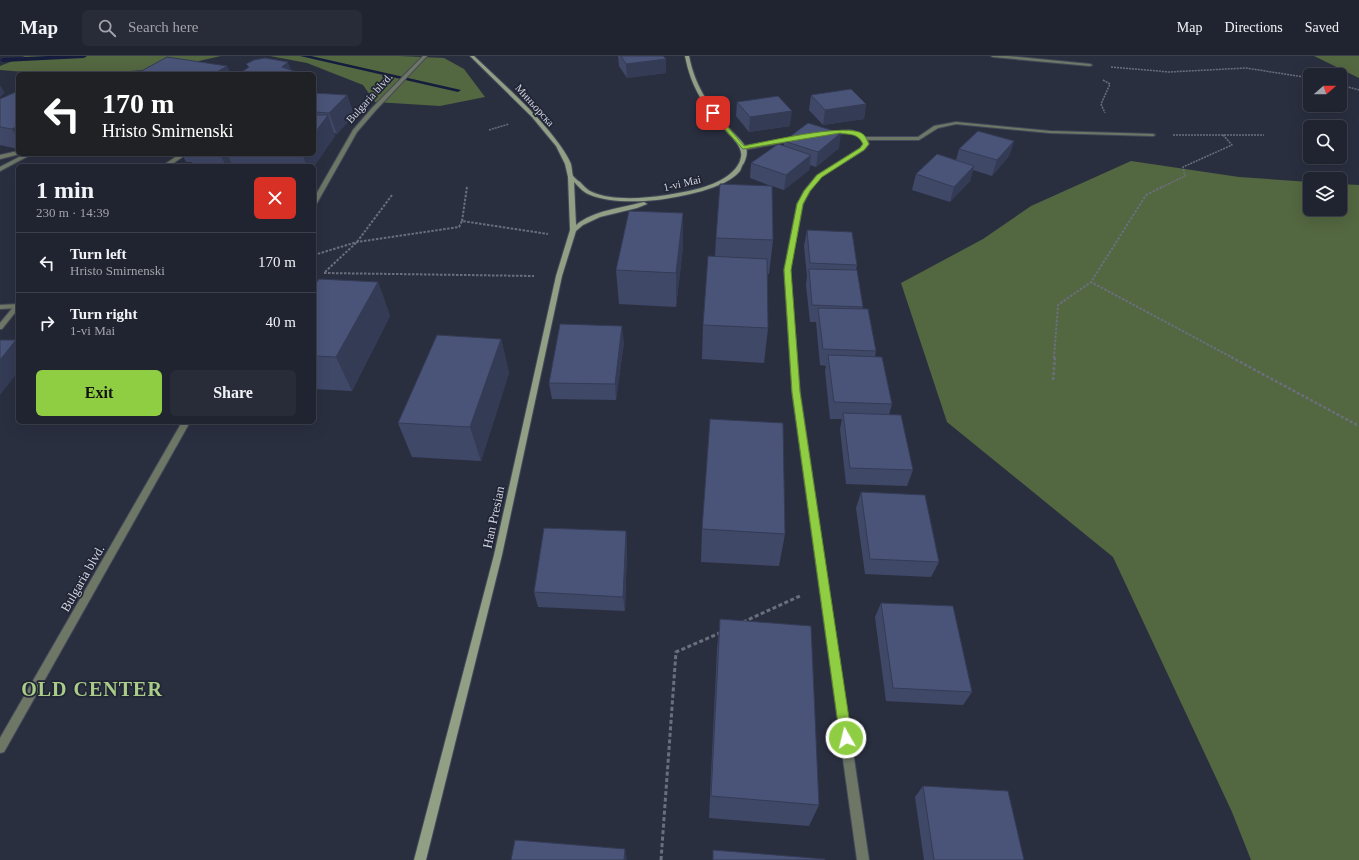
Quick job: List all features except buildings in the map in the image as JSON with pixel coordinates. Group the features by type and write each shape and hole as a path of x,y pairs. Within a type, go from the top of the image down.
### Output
{"street":[{"name":"Миньорска","path":"472,56 534,116 558,146 568,164 571,176"},
{"path":"687,56 689,73 699,94 743,148 802,138"},
{"path":"993,56 1090,65"},
{"name":"Bulgaria blvd.","path":"317,192 355,131 423,57"},
{"path":"817,135 849,132 857,134 865,139 919,138 936,127 956,123 1050,132 1153,135"},
{"path":"863,860 796,392 787,270 800,204 807,191 820,176 862,149 866,144 865,139"},
{"name":"1-vi Mai","path":"571,176 590,193 618,200 660,199 704,189 728,177 741,165 744,156 743,148"},
{"path":"0,157 16,153"},
{"path":"0,169 25,156"},
{"path":"168,164 181,156"},
{"name":"Han Presian","path":"420,860 498,555 559,276 571,234 571,176"},
{"path":"571,234 582,221 591,217 660,199"},
{"path":"0,306 16,305"},
{"path":"0,327 16,307"},
{"name":"Bulgaria blvd.","path":"0,748 185,424"}],"path":[{"path":"1090,65 1169,72 1246,68 1303,77"},
{"path":"1347,86 1359,89"},
{"path":"1153,135 1264,135"},
{"path":"1053,380 1058,305 1091,282 1146,195 1185,176 1183,167 1232,145 1223,135"},
{"path":"316,253 357,242 459,227 462,221 467,187"},
{"path":"392,195 357,242 324,273 559,276"},
{"path":"462,221 571,234"},
{"path":"1091,282 1359,426"},
{"path":"740,624 824,585"},
{"path":"661,860 676,652 725,630"}],"green space":[{"path":"25,56 221,56 163,69 112,72 25,72 0,70 0,66"},
{"path":"270,56 399,56 444,58 464,69 485,97 440,106 375,102 363,85 307,63"},
{"path":"1314,56 1359,56 1359,78 1347,72 1347,68 1339,68"},
{"path":"1131,161 1239,177 1303,182 1303,216 1347,216 1347,184 1359,185 1359,860 1251,860 1232,812 1113,557 947,422 901,283 983,239 1031,206"}],"waterway":[{"path":"3,60 84,56"},
{"path":"303,56 458,90"}],"district":[{"name":"OLD CENTER","path":"92,689"}],"route":[{"path":"713,113 743,148 840,132 857,134 865,139 866,144 862,149 820,176 807,191 800,204 787,270 796,392 846,738"}]}
